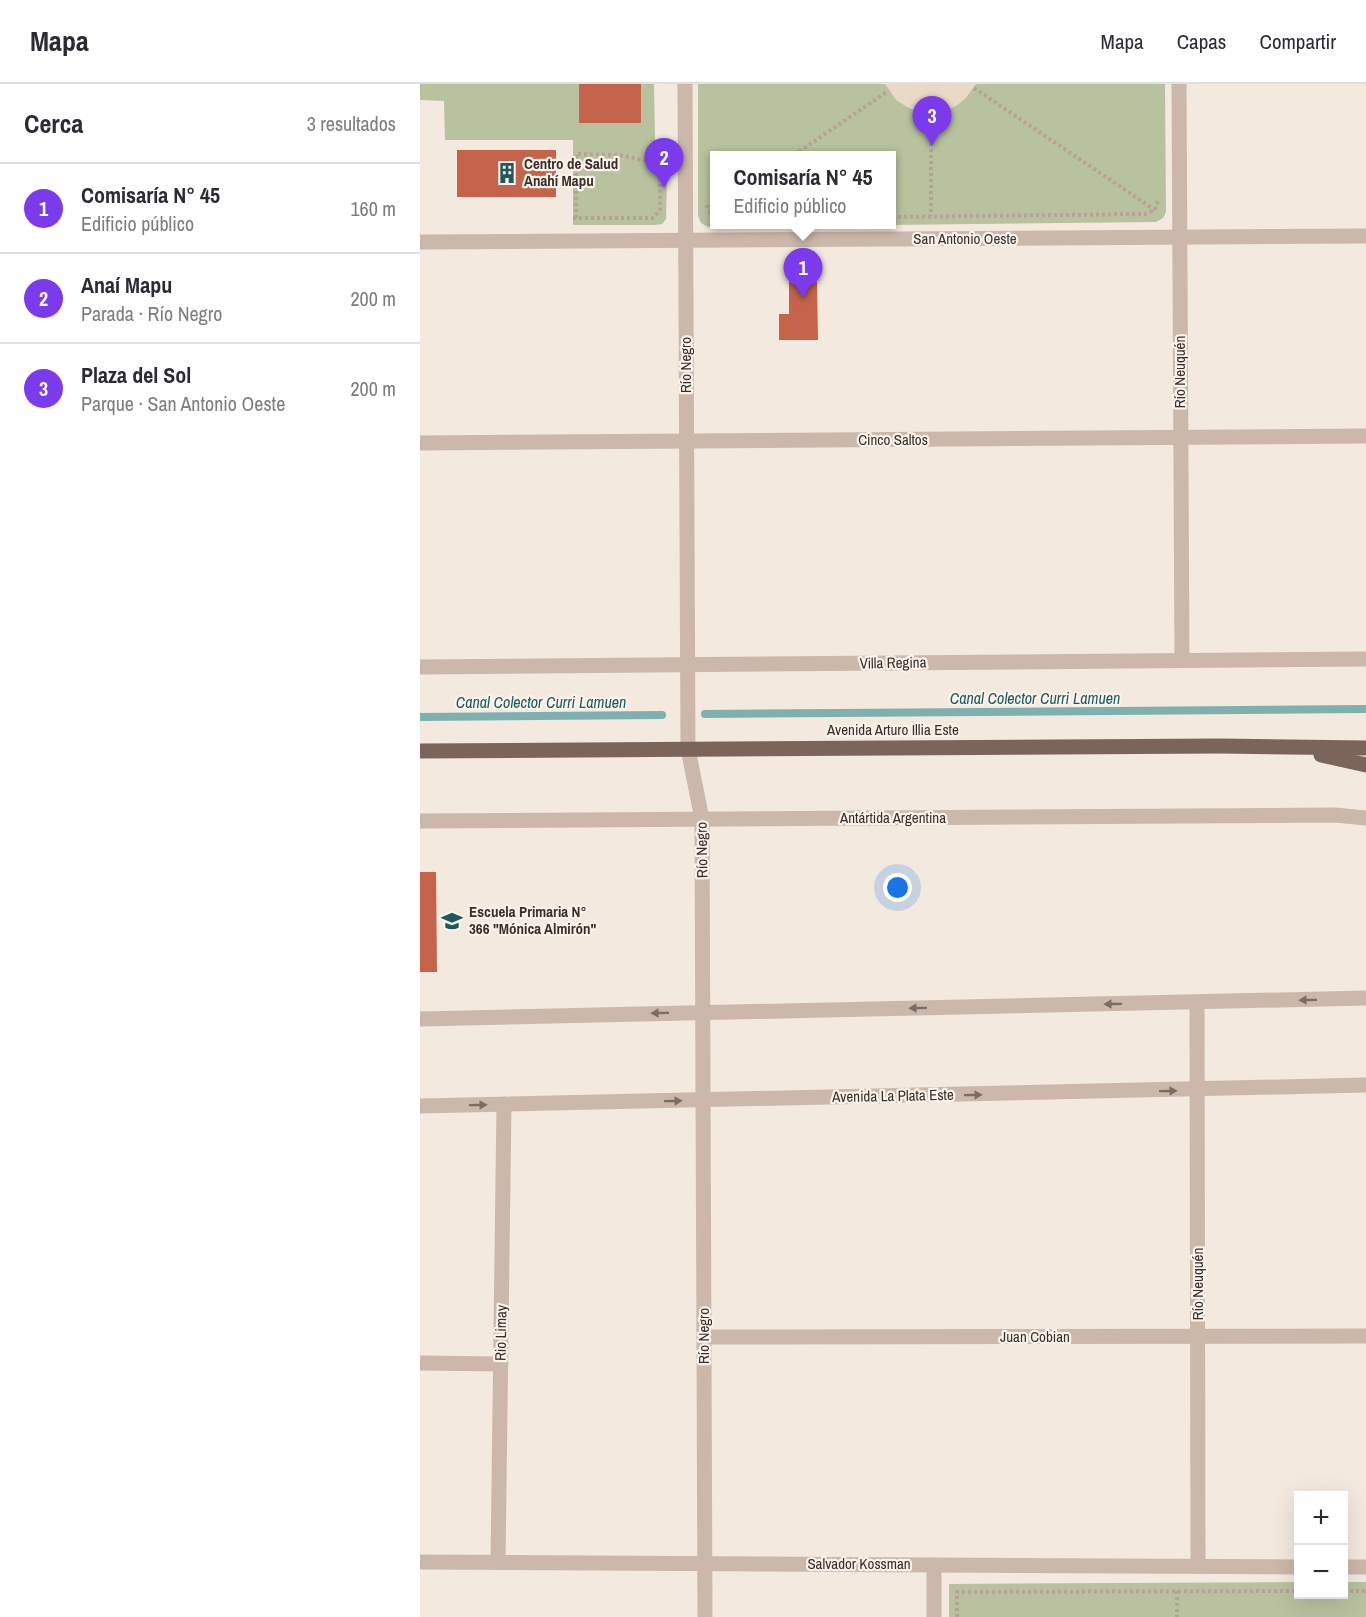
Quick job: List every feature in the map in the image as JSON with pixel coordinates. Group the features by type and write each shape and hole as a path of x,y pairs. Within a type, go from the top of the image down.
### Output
{"main road":[{"path":"1220,747 1313,753 1366,765"},
{"name":"Avenida Arturo Illia Este","path":"420,751 1366,748"}],"street":[{"name":"Río Negro","path":"685,84 688,749 702,819 705,1617"},
{"name":"Río Neuquén","path":"1179,84 1182,660"},
{"name":"San Antonio Oeste","path":"420,242 1366,236"},
{"name":"Cinco Saltos","path":"420,443 1366,436"},
{"name":"Villa Regina","path":"420,667 1366,659"},
{"name":"Antártida Argentina","path":"420,821 1323,815 1366,818"},
{"path":"420,1018 1366,998"},
{"name":"Río Neuquén","path":"1197,1002 1198,1566"},
{"name":"Avenida La Plata Este","path":"420,1106 1366,1085"},
{"name":"Rio Limay","path":"498,1562 504,1104"},
{"name":"Juan Cobian","path":"704,1337 1366,1336"},
{"path":"420,1364 501,1364"},
{"name":"Salvador Kossman","path":"420,1562 1294,1567"},
{"path":"934,1565 934,1617"},
{"path":"1348,1567 1366,1567"}],"path":[{"path":"974,88 1155,210"},
{"path":"801,151 888,91"},
{"path":"931,114 931,216"},
{"path":"660,140 660,164 660,210 653,218 575,218 576,154 620,155 660,164"},
{"path":"896,217 1145,214 1155,210 1158,203 1158,188"},
{"path":"1177,1591 1177,1617"},
{"path":"957,1617 957,1592 1294,1591"},
{"path":"1348,1591 1366,1591"}],"green space":[{"path":"420,84 579,84 579,123 641,123 641,84 654,84 655,140 668,140 666,219 662,224 655,225 573,225 573,140 445,140 444,101 420,100"},
{"path":"698,84 1165,84 1166,212 1163,218 1156,222 896,225 896,151 710,151 710,227 701,223 698,216"},
{"path":"1294,1582 1294,1599 1348,1599 1348,1582 1366,1582 1366,1617 949,1617 949,1584"}],"shaded area":[{"path":"885,84 976,84 966,98 956,106 931,113 918,112 907,107 896,100"}],"building":[{"path":"579,84 641,84 641,123 579,123"},
{"name":"Centro de Salud Anahí Mapu","path":"457,150 556,150 556,197 457,197"},
{"path":"789,282 817,282 818,340 779,340 779,314 789,314"},
{"path":"420,872 436,872 437,972 420,972"}],"waterway":[{"name":"Canal Colector Curri Lamuen","path":"705,714 1366,709"},
{"name":"Canal Colector Curri Lamuen","path":"420,717 662,715"}],"place":[{"name":"Plaza del Sol","path":"932,146"},
{"name":"Centro de Salud Anahí Mapu","path":"507,173"},
{"name":"Anaí Mapu","path":"664,188"},
{"name":"Comisaría N° 45","path":"803,298"},
{"name":"Escuela Primaria N° 366 \"Mónica Almirón\"","path":"452,921"}]}
